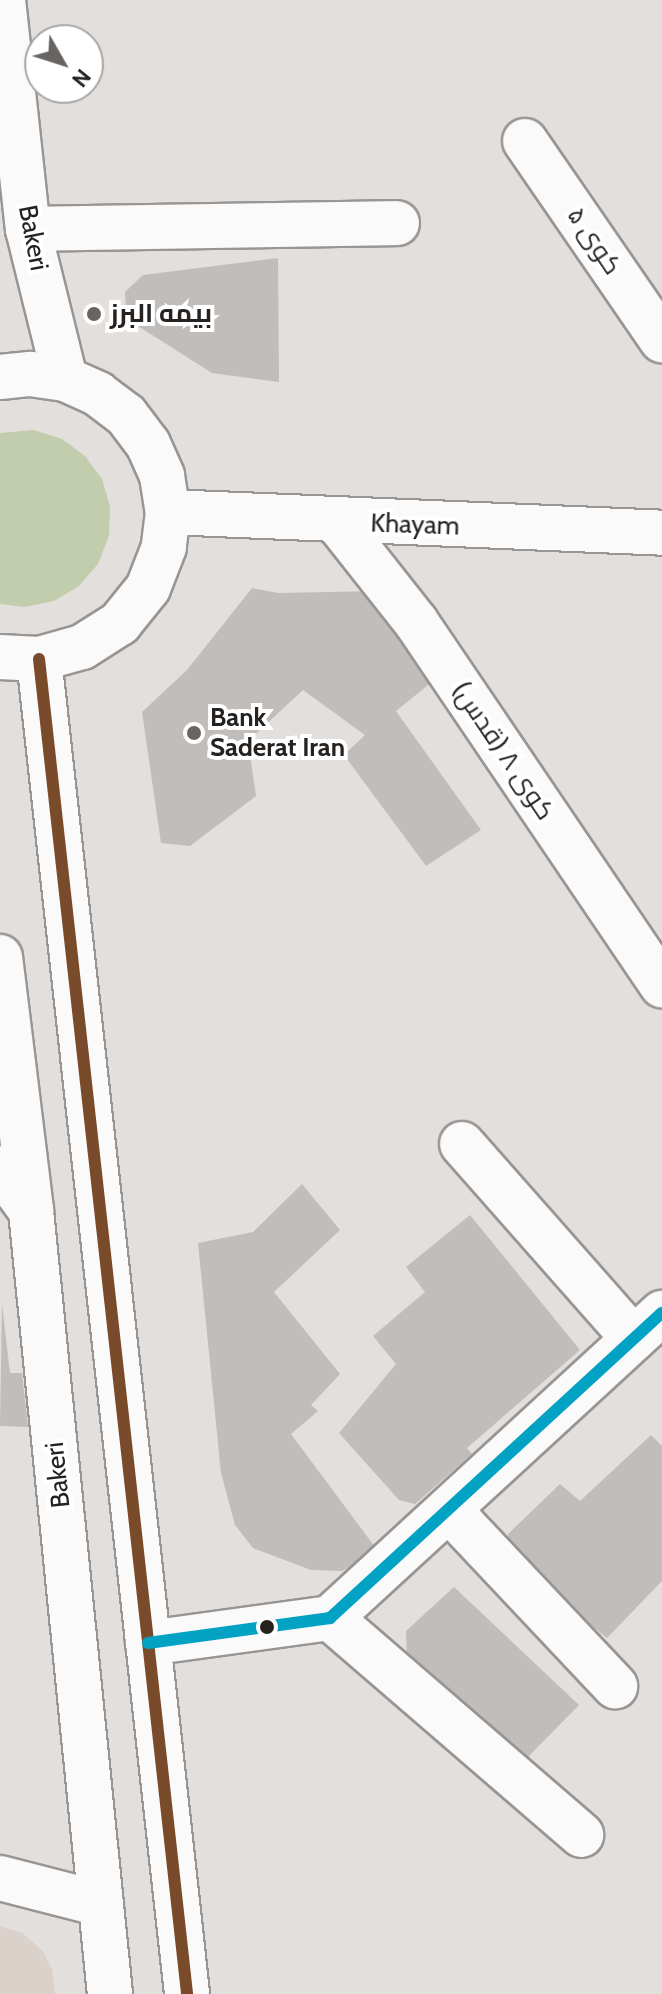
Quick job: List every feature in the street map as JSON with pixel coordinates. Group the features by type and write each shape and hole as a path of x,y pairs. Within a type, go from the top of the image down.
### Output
{"main road":[{"name":"Bakeri","path":"3,0 28,229 65,379"},
{"name":"کوی ۵","path":"525,141 662,340"},
{"path":"28,229 397,223"},
{"path":"0,377 30,374 65,379 98,394 140,434 162,476 168,512 164,547 148,588 120,623 82,647 19,658 148,1643 187,1994"},
{"name":"Khayam","path":"168,512 337,522 662,533"},
{"name":"کوی ۸ (قدس)","path":"337,522 416,622 662,985"},
{"name":"Bakeri","path":"0,957 31,1211 110,1994"},
{"path":"148,1643 330,1618 648,1326 462,1144"},
{"path":"0,1168 31,1211"},
{"path":"450,1511 615,1686"},
{"path":"330,1618 581,1835"},
{"path":"0,1878 101,1904"}],"shaded area":[{"path":"0,1926 22,1933 43,1951 52,1969 55,1994 0,1994"}],"green space":[{"path":"34,430 62,439 85,456 102,479 110,507 109,536 98,564 79,586 54,601 24,607 0,604 0,433"}],"building":[{"path":"278,258 279,382 212,373 138,326 126,309 125,292 143,275"},
{"path":"252,588 278,593 379,591 443,673 396,711 481,830 426,866 344,755 365,735 303,690 248,741 256,796 190,846 161,843 142,712 187,670"},
{"path":"302,1184 340,1230 274,1292 340,1374 311,1405 318,1411 291,1434 378,1551 342,1571 311,1570 253,1548 235,1525 221,1473 198,1243 253,1232"},
{"path":"470,1215 580,1350 467,1448 472,1454 415,1504 399,1500 339,1433 396,1364 373,1336 425,1292 406,1267"},
{"path":"2,1304 10,1373 22,1373 28,1427 0,1426"},
{"path":"651,1435 662,1446 662,1581 607,1638 511,1561 508,1534 560,1484 580,1501"},
{"path":"454,1587 579,1705 524,1761 407,1666 406,1631"}],"transit line":[{"path":"39,659 187,1994"},
{"path":"148,1643 330,1618 662,1313"}],"place":[{"name":"بیمه البرز","path":"94,314"},
{"name":"Bank Saderat Iran","path":"194,733"}]}
